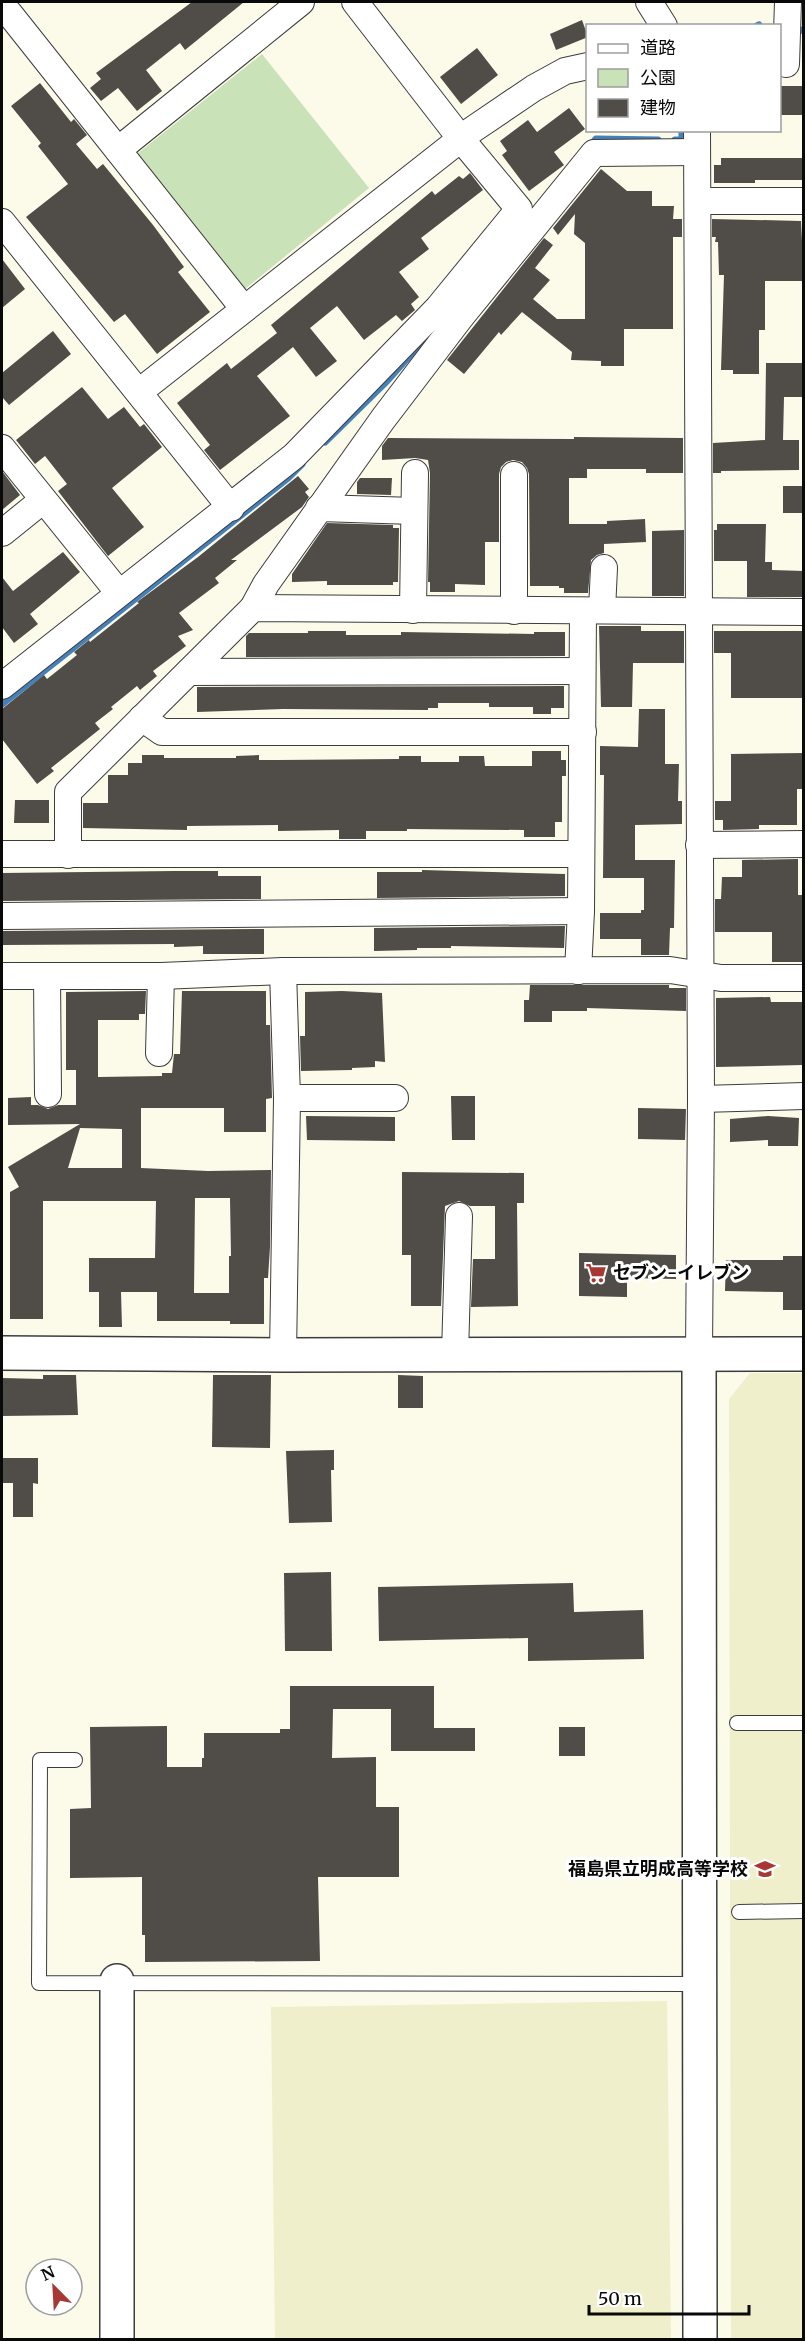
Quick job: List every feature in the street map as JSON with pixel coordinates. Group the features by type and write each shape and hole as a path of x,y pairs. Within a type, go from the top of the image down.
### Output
{"street":[{"path":"118,150 301,2"},
{"path":"2,686 231,508 294,456 430,316 519,209 461,139 355,2"},
{"path":"649,2 663,24"},
{"path":"13,10 118,150 244,309"},
{"path":"790,64 793,18"},
{"path":"139,392 461,139 534,88 565,71 586,66"},
{"path":"68,855 68,792 253,608 266,584 319,508 460,318 594,153 697,141 701,1099 700,2340"},
{"path":"698,201 804,201"},
{"path":"2,222 231,508"},
{"path":"2,448 119,593"},
{"path":"413,610 415,474"},
{"path":"514,475 514,611"},
{"path":"2,533 43,500"},
{"path":"319,508 414,512"},
{"path":"578,971 581,911 582,671 592,611 604,568"},
{"path":"253,608 804,612"},
{"path":"189,672 582,671"},
{"path":"142,718 162,732 583,732"},
{"path":"699,845 804,844"},
{"path":"2,854 581,854"},
{"path":"2,916 581,911"},
{"path":"2,976 160,976 283,970 670,970 721,978 804,978"},
{"path":"283,970 287,1098 283,1355"},
{"path":"47,976 48,1094"},
{"path":"159,1053 160,976"},
{"path":"701,1099 804,1096"},
{"path":"287,1098 395,1098"},
{"path":"454,1354 459,1216"},
{"path":"2,1353 804,1354"},
{"path":"117,1981 117,2340"}],"lane":[{"path":"737,1722 804,1723"},
{"path":"75,1760 40,1760 39,1983 117,1981 701,1984"},
{"path":"739,1912 804,1911"}],"green space":[{"path":"262,54 369,188 245,289 137,154"},
{"name":"福島県立明成高等学校","path":"750,1373 803,1373 803,2339 731,2339 729,1399"},
{"path":"667,2001 671,2339 275,2339 271,2007"}],"building":[{"path":"192,2 244,2 185,50 180,43 146,70 162,91 137,111 118,88 101,101 90,88 101,79 96,73"},
{"path":"582,20 586,38 556,50 550,34"},
{"path":"477,48 498,75 461,104 440,77"},
{"path":"40,83 71,122 74,119 87,135 76,144 97,169 103,164 153,225 184,267 178,272 210,312 157,354 125,314 114,322 26,217 68,184 38,146 41,143 11,106"},
{"path":"781,86 804,86 804,115 781,115"},
{"path":"569,108 585,129 554,152 564,165 529,191 502,155 507,151 500,141 528,120 537,132"},
{"path":"721,158 803,158 802,180 714,183 714,165 721,165"},
{"path":"601,169 627,191 652,191 652,206 674,206 673,219 682,219 682,237 673,237 673,329 624,329 624,366 601,366 601,361 571,360 572,352 522,312 501,335 499,332 464,374 447,360 544,238 553,245 535,268 550,280 533,299 557,319 585,319 585,243 574,234 575,214 558,235 553,228"},
{"path":"470,173 483,190 421,238 429,249 399,272 419,297 411,304 415,310 402,321 396,315 364,340 337,306 310,328 337,361 316,377 293,347 257,376 290,416 220,470 204,450 210,445 177,403 227,363 231,369 277,333 271,325 432,191 435,195 459,176 463,179"},
{"path":"712,219 801,221 804,281 765,281 765,330 759,330 759,374 733,374 733,370 721,370 724,275 719,275 718,242 715,242 716,237 712,237"},
{"path":"2,259 25,289 2,308"},
{"path":"53,331 71,354 9,405 2,397 2,373"},
{"path":"766,363 804,363 804,397 784,397 783,440 799,440 799,470 713,473 713,443 765,440"},
{"path":"82,387 108,419 124,407 140,427 144,424 162,447 112,488 144,527 108,556 58,491 67,484 45,456 35,464 16,440"},
{"path":"574,437 683,438 683,473 646,473 646,469 587,469 587,478 569,478 569,524 607,524 607,521 645,519 646,542 604,544 604,553 591,560 588,593 564,593 564,588 559,588 559,586 530,586 529,474 522,462 513,460 501,467 499,474 499,542 485,542 485,585 455,584 455,592 430,592 430,582 428,582 430,473 428,460 415,458 382,460 382,446 388,438 574,439"},
{"path":"2,471 20,495 2,510"},
{"path":"298,476 309,489 305,492 309,497 302,507 231,560 237,560 215,578 219,583 179,613 193,630 178,636 186,646 153,671 157,676 140,690 137,686 111,707 113,709 95,723 100,729 51,768 54,771 37,784 2,739 2,709 44,675 47,679 77,655 74,652 89,640 90,642 139,603 137,602 198,557"},
{"path":"360,478 392,478 391,495 357,494 357,482"},
{"path":"783,486 804,486 804,513 783,513"},
{"path":"327,523 393,525 393,528 399,528 398,582 393,582 393,585 327,585 327,581 292,582 292,574"},
{"path":"717,524 766,524 765,562 772,562 772,570 804,571 804,597 747,597 747,561 714,561 714,530 717,530"},
{"path":"684,530 684,596 652,596 652,531"},
{"path":"63,552 80,572 30,614 38,624 14,643 2,627 2,577 13,591"},
{"path":"599,626 641,626 641,631 684,631 684,663 633,663 632,707 601,707"},
{"path":"308,631 346,631 346,635 401,635 401,632 534,634 534,632 565,632 565,656 246,657 246,636 249,633 308,633"},
{"path":"714,631 804,631 804,698 731,698 731,653 714,653"},
{"path":"564,686 564,708 551,708 551,714 533,714 533,707 489,707 489,703 438,703 438,708 428,708 428,710 283,709 197,712 197,687"},
{"path":"639,709 665,709 665,764 679,764 678,801 682,801 682,824 635,825 635,860 675,860 674,928 670,928 669,955 641,955 641,939 600,939 600,913 641,913 641,910 644,910 644,878 603,878 604,775 600,775 600,746 638,747"},
{"path":"532,751 561,751 561,760 566,760 566,776 562,776 562,822 555,822 555,837 524,837 524,830 407,829 407,831 366,831 366,839 339,839 339,830 278,831 278,825 187,826 187,830 83,828 83,803 108,803 108,775 128,775 128,763 142,763 142,755 164,755 164,758 236,758 236,756 259,755 259,760 399,759 399,756 421,756 421,762 459,762 459,756 484,756 485,766 532,766"},
{"path":"804,753 804,789 797,789 797,825 759,825 759,829 723,830 723,820 715,820 715,801 731,801 731,754"},
{"path":"15,800 49,800 49,823 14,823"},
{"path":"798,859 798,895 804,895 804,962 772,962 772,932 715,932 715,899 721,899 722,877 742,877 742,860"},
{"path":"422,870 565,874 565,896 377,898 377,872 422,872"},
{"path":"218,871 218,876 261,876 261,899 2,901 2,873"},
{"path":"565,926 564,948 451,946 451,948 374,951 374,928"},
{"path":"264,929 264,954 203,954 203,946 174,947 174,944 2,945 2,931"},
{"path":"530,985 669,985 669,988 686,988 686,1011 587,1008 587,1011 552,1011 552,1022 524,1022 524,1000 529,1000"},
{"path":"146,991 145,1014 139,1014 139,1020 98,1020 98,1077 162,1076 162,1073 172,1073 174,1054 180,1054 182,991 266,991 266,1025 270,1025 272,1098 266,1099 266,1132 224,1132 224,1108 141,1108 141,1168 208,1171 271,1170 270,1247 268,1278 264,1278 264,1324 230,1324 230,1321 157,1321 157,1292 121,1292 122,1327 99,1327 99,1292 89,1292 89,1258 155,1258 156,1201 43,1201 43,1319 10,1319 10,1192 19,1187 8,1167 80,1124 8,1125 8,1098 31,1097 31,1105 48,1109 58,1105 76,1105 76,1070 66,1070 66,992","holes":["80,1128 122,1129 122,1168 68,1168","195,1198 230,1198 229,1293 194,1293"]},
{"path":"305,992 382,993 385,1062 375,1061 375,1067 352,1068 352,1070 301,1071 300,1036 305,1036"},
{"path":"770,997 771,1002 804,1002 802,1065 716,1067 716,998"},
{"path":"451,1096 475,1096 475,1140 452,1140"},
{"path":"638,1108 686,1109 685,1140 638,1139"},
{"path":"306,1116 395,1117 395,1141 307,1140"},
{"path":"768,1116 799,1118 798,1146 768,1146 768,1140 730,1142 730,1119"},
{"path":"402,1172 524,1173 524,1203 517,1203 518,1306 471,1307 473,1259 495,1259 495,1206 470,1206 459,1201 445,1206 441,1306 411,1306 411,1255 402,1255"},
{"path":"579,1253 676,1255 676,1279 627,1278 627,1297 579,1296"},
{"path":"783,1256 804,1256 804,1310 783,1310 783,1292 725,1291 726,1260 783,1260"},
{"path":"43,1375 76,1375 78,1415 2,1416 2,1378 43,1379"},
{"path":"213,1375 271,1375 270,1448 212,1447"},
{"path":"398,1375 423,1376 423,1408 398,1408"},
{"path":"334,1450 334,1470 331,1470 332,1522 289,1523 286,1451"},
{"path":"2,1458 38,1458 38,1484 33,1483 33,1517 13,1517 13,1483 2,1483"},
{"path":"331,1572 332,1651 285,1651 284,1573"},
{"path":"573,1583 574,1612 643,1610 644,1659 528,1661 528,1638 379,1641 378,1587"},
{"path":"290,1686 434,1686 434,1728 475,1728 475,1751 391,1751 391,1709 333,1709 332,1758 376,1757 376,1807 399,1807 399,1877 318,1877 320,1961 145,1962 145,1935 142,1935 142,1877 70,1878 70,1809 91,1808 90,1727 167,1726 167,1767 202,1767 204,1733 280,1733 280,1729 290,1729"},
{"path":"559,1727 585,1727 585,1756 559,1756"}],"waterway":[{"path":"675,140 682,140 682,132"},
{"path":"589,147 596,139 658,140"},
{"path":"325,442 387,381 422,342"},
{"path":"2,704 288,478 302,464"}],"place":[{"name":"セブン-イレブン","path":"596,1273"},
{"name":"福島県立明成高等学校","path":"765,1869"}]}
